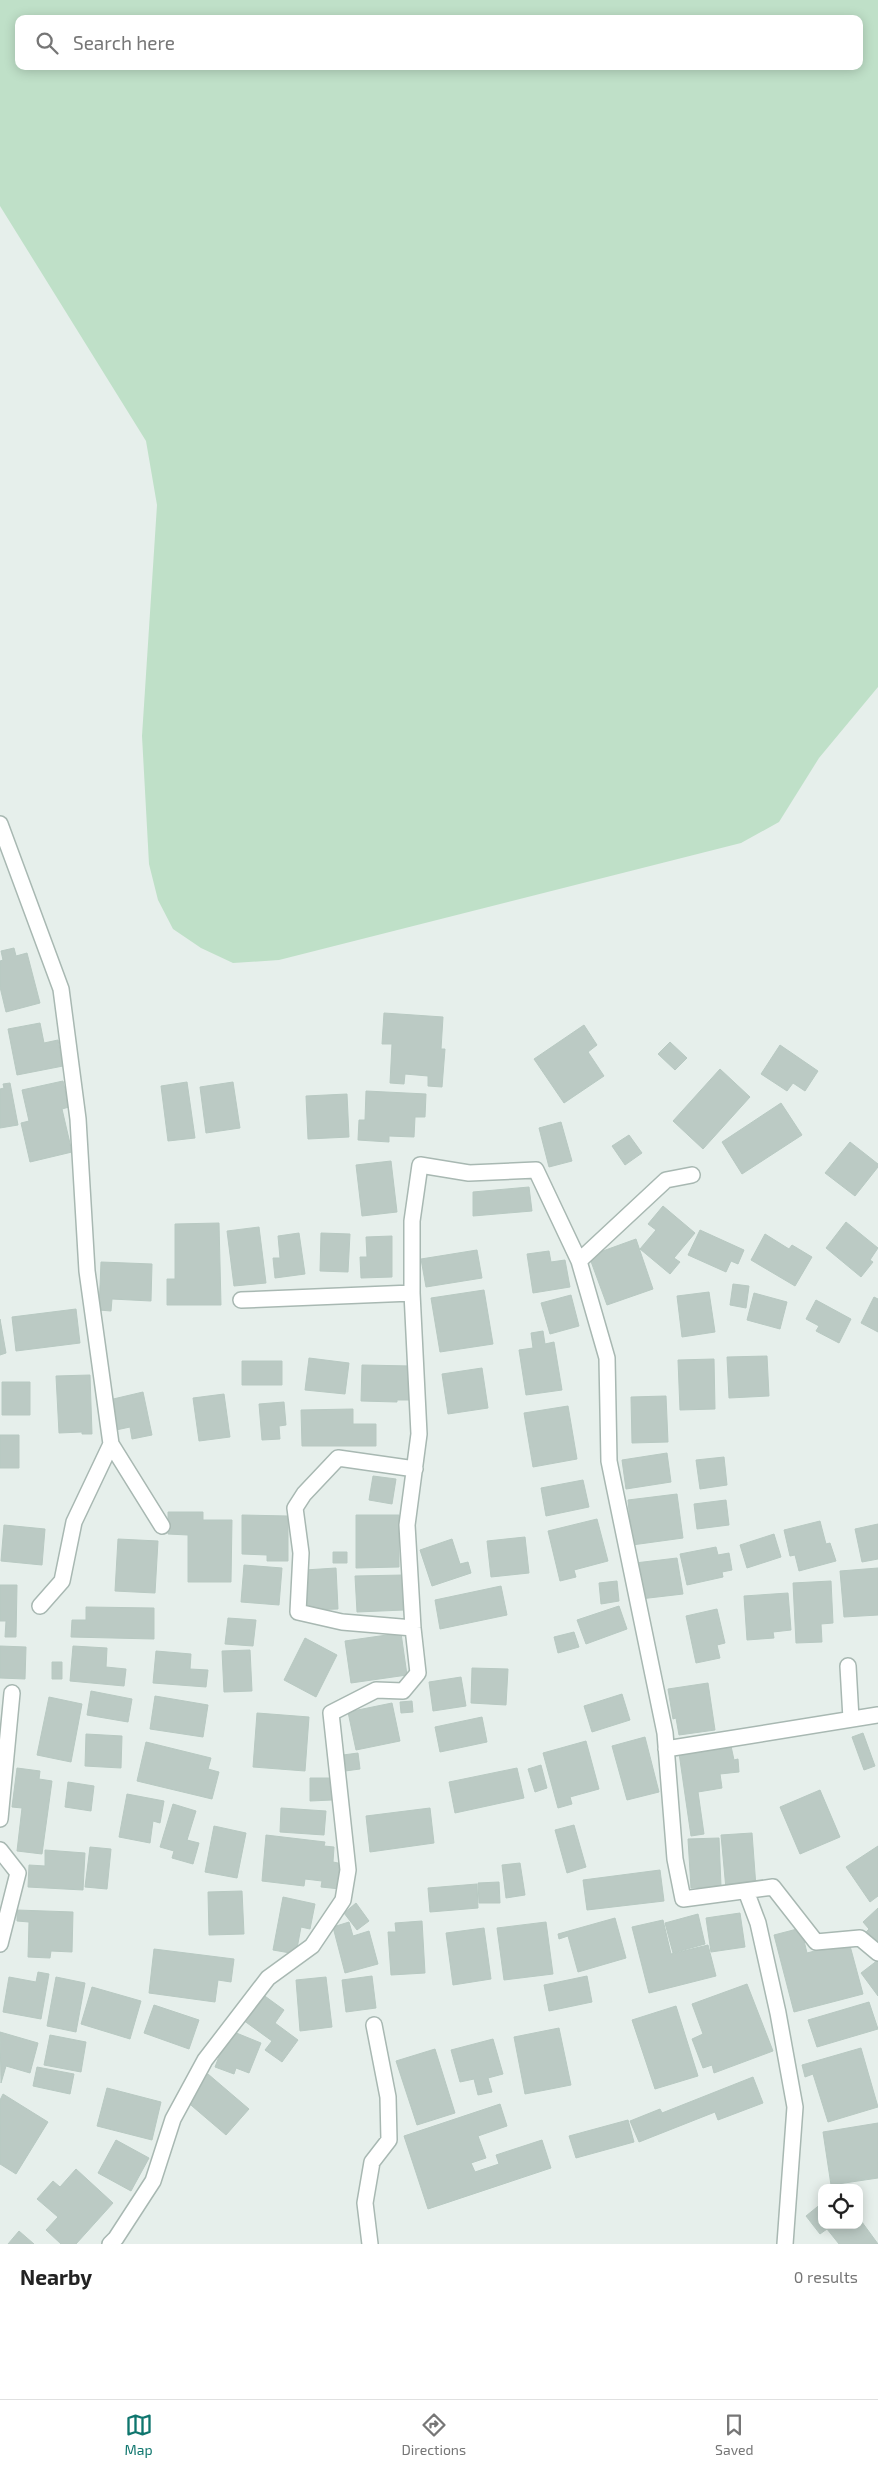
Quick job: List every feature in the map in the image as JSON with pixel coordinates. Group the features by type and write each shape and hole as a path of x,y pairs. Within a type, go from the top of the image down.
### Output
{"street":[{"path":"0,824 61,989 78,1119 87,1271 111,1444 162,1526"},
{"path":"110,2244 116,2238 153,2181 173,2119 205,2060 268,1978 312,1946 343,1900 348,1870 331,1712 376,1690 403,1691 418,1673 413,1628 407,1525 419,1434 412,1293 412,1221 420,1165 468,1173 536,1170 579,1261 607,1358 609,1461 666,1749 675,1859 683,1898 773,1887 816,1942 860,1938 878,1953"},
{"path":"579,1261 666,1180 692,1175"},
{"path":"241,1300 412,1293"},
{"path":"40,1606 62,1581 74,1522 111,1444"},
{"path":"413,1628 342,1622 298,1612 301,1553 295,1508 304,1494 338,1458 414,1469"},
{"path":"848,1666 851,1719"},
{"path":"0,1819 12,1693"},
{"path":"666,1749 878,1715"},
{"path":"0,1850 18,1874 0,1944"},
{"path":"746,1890 760,1932 778,2013 795,2107 785,2244"},
{"path":"370,2244 366,2203 372,2162 389,2140 388,2097 374,2025"}],"green space":[{"path":"0,0 878,0 878,687 819,758 779,822 741,843 279,960 233,963 201,948 173,929 158,900 149,864 142,736 157,505 146,441 0,206"}],"building":[{"path":"14,948 16,956 27,953 40,1003 6,1012 0,987 0,961 3,960 1,951"},
{"path":"384,1013 443,1017 441,1049 445,1049 442,1087 428,1086 428,1076 405,1074 404,1084 390,1083 392,1044 382,1044"},
{"path":"40,1023 44,1043 58,1040 63,1066 17,1075 8,1029"},
{"path":"584,1025 597,1045 588,1052 604,1076 564,1103 534,1059"},
{"path":"670,1042 687,1058 675,1070 658,1054"},
{"path":"780,1045 818,1071 805,1091 793,1083 787,1091 761,1074"},
{"path":"720,1069 750,1097 703,1149 673,1121"},
{"path":"63,1081 69,1107 62,1109 72,1152 30,1162 21,1123 29,1121 22,1090"},
{"path":"187,1082 195,1138 168,1141 161,1086"},
{"path":"233,1082 240,1128 206,1133 200,1087"},
{"path":"10,1083 18,1125 0,1128 0,1089 4,1088 3,1084"},
{"path":"366,1091 426,1094 425,1117 415,1117 414,1137 389,1136 389,1142 358,1140 359,1120 365,1120"},
{"path":"347,1094 349,1137 308,1139 306,1096"},
{"path":"781,1103 802,1135 742,1174 722,1142"},
{"path":"561,1122 572,1161 549,1167 539,1128"},
{"path":"629,1135 642,1153 625,1165 612,1146"},
{"path":"850,1142 878,1164 878,1167 855,1196 825,1173"},
{"path":"391,1161 397,1212 362,1216 356,1165"},
{"path":"529,1187 532,1211 473,1216 473,1192"},
{"path":"663,1206 695,1233 674,1258 680,1262 670,1274 640,1249 656,1230 648,1224"},
{"path":"846,1222 878,1248 870,1260 873,1262 861,1277 826,1248"},
{"path":"219,1223 221,1305 167,1305 167,1279 175,1279 175,1224"},
{"path":"259,1227 266,1283 234,1286 227,1231"},
{"path":"700,1230 744,1250 738,1264 731,1261 726,1272 688,1255"},
{"path":"299,1233 305,1274 275,1278 273,1258 280,1258 278,1236"},
{"path":"321,1233 350,1234 348,1272 320,1271"},
{"path":"765,1234 789,1249 792,1245 812,1257 795,1286 751,1260"},
{"path":"392,1236 392,1277 361,1278 360,1257 367,1257 366,1237"},
{"path":"636,1239 653,1289 607,1305 589,1256"},
{"path":"477,1250 482,1278 426,1287 421,1259"},
{"path":"549,1251 551,1262 565,1260 570,1287 533,1293 527,1254"},
{"path":"101,1262 152,1264 151,1301 112,1299 111,1311 99,1310"},
{"path":"733,1284 749,1286 746,1308 730,1305"},
{"path":"484,1290 493,1344 440,1352 431,1298"},
{"path":"709,1292 715,1332 682,1337 677,1296"},
{"path":"754,1293 787,1302 780,1329 747,1320"},
{"path":"571,1295 579,1326 550,1334 541,1303"},
{"path":"874,1297 878,1299 878,1332 861,1323"},
{"path":"816,1300 851,1319 839,1343 816,1331 819,1326 806,1319"},
{"path":"76,1309 80,1343 16,1351 12,1317"},
{"path":"0,1319 6,1353 0,1355"},
{"path":"543,1331 545,1344 554,1342 562,1390 526,1395 519,1350 533,1348 531,1333"},
{"path":"767,1356 769,1396 729,1398 727,1357"},
{"path":"309,1358 349,1363 345,1394 305,1390"},
{"path":"714,1359 715,1409 680,1410 678,1360"},
{"path":"242,1361 282,1361 282,1385 242,1385"},
{"path":"362,1365 411,1366 410,1400 397,1400 397,1402 361,1401"},
{"path":"482,1368 488,1408 448,1414 442,1374"},
{"path":"90,1375 92,1434 82,1434 82,1432 59,1433 56,1376"},
{"path":"2,1382 30,1382 30,1415 2,1415"},
{"path":"143,1392 152,1435 132,1439 130,1427 116,1430 109,1400"},
{"path":"224,1394 230,1437 199,1441 193,1398"},
{"path":"666,1396 668,1442 632,1443 631,1397"},
{"path":"284,1402 286,1425 279,1426 280,1439 262,1440 259,1404"},
{"path":"568,1406 577,1459 533,1467 524,1413"},
{"path":"353,1409 353,1424 376,1424 376,1446 302,1446 301,1410"},
{"path":"0,1435 19,1435 19,1468 0,1468"},
{"path":"667,1453 671,1482 626,1489 622,1460"},
{"path":"724,1457 727,1485 700,1489 696,1460"},
{"path":"373,1476 396,1479 392,1504 369,1500"},
{"path":"583,1480 589,1507 546,1516 541,1488"},
{"path":"677,1494 683,1538 632,1545 628,1500"},
{"path":"726,1500 729,1525 697,1529 694,1504"},
{"path":"168,1512 203,1512 203,1520 232,1520 231,1582 188,1582 188,1535 168,1534"},
{"path":"242,1515 288,1516 288,1561 267,1561 267,1555 242,1554"},
{"path":"356,1515 399,1515 399,1567 356,1568"},
{"path":"597,1519 608,1561 574,1570 576,1577 560,1581 548,1531"},
{"path":"820,1521 826,1544 830,1543 836,1561 799,1571 795,1555 790,1556 784,1530"},
{"path":"878,1524 878,1559 862,1562 855,1529"},
{"path":"4,1525 45,1529 42,1565 1,1561"},
{"path":"774,1534 781,1557 747,1568 740,1545"},
{"path":"525,1537 529,1573 491,1577 487,1541"},
{"path":"118,1539 158,1541 155,1593 115,1591"},
{"path":"452,1539 460,1564 468,1562 471,1573 432,1586 420,1550"},
{"path":"716,1547 718,1555 729,1553 732,1570 722,1572 723,1577 687,1585 680,1554"},
{"path":"333,1552 347,1552 347,1563 333,1563"},
{"path":"677,1558 683,1594 640,1599 635,1563"},
{"path":"244,1565 282,1568 279,1605 241,1602"},
{"path":"336,1568 338,1609 307,1610 305,1570"},
{"path":"878,1568 878,1615 844,1617 840,1571"},
{"path":"403,1575 404,1610 357,1612 355,1576"},
{"path":"617,1581 619,1601 601,1604 599,1583"},
{"path":"831,1581 833,1623 821,1624 822,1642 796,1643 793,1583"},
{"path":"0,1585 17,1585 16,1637 5,1637 6,1621 0,1621"},
{"path":"501,1586 507,1615 440,1629 435,1600"},
{"path":"788,1593 791,1630 773,1632 774,1638 747,1640 744,1596"},
{"path":"619,1606 627,1629 586,1644 577,1620"},
{"path":"86,1607 154,1608 154,1639 71,1637 72,1620 86,1620"},
{"path":"717,1609 725,1643 717,1645 720,1658 696,1663 686,1616"},
{"path":"228,1618 256,1620 253,1646 225,1644"},
{"path":"574,1632 579,1647 558,1653 554,1637"},
{"path":"401,1633 407,1675 351,1683 345,1641"},
{"path":"305,1638 337,1655 316,1697 284,1680"},
{"path":"0,1646 26,1647 25,1679 0,1678"},
{"path":"73,1646 107,1648 106,1667 126,1669 124,1686 70,1681"},
{"path":"250,1650 252,1691 224,1692 222,1651"},
{"path":"156,1651 191,1654 190,1669 208,1670 206,1687 153,1683"},
{"path":"52,1662 62,1662 62,1679 52,1679"},
{"path":"472,1668 508,1669 506,1705 471,1703"},
{"path":"461,1677 466,1706 433,1711 429,1682"},
{"path":"708,1683 715,1730 679,1735 676,1718 673,1719 668,1689"},
{"path":"91,1691 132,1699 128,1722 87,1715"},
{"path":"622,1694 630,1720 592,1732 584,1706"},
{"path":"155,1696 208,1705 203,1737 150,1729"},
{"path":"49,1697 82,1704 71,1762 37,1755"},
{"path":"412,1701 413,1712 401,1713 400,1702"},
{"path":"392,1703 400,1741 356,1750 348,1712"},
{"path":"257,1713 309,1717 305,1771 253,1767"},
{"path":"482,1717 487,1742 440,1752 435,1727"},
{"path":"863,1733 875,1766 864,1770 852,1737"},
{"path":"86,1734 122,1736 121,1768 85,1766"},
{"path":"645,1737 659,1792 627,1800 612,1746"},
{"path":"586,1741 599,1789 570,1797 572,1804 558,1808 543,1753"},
{"path":"146,1742 211,1758 208,1769 219,1772 212,1799 137,1781"},
{"path":"731,1746 734,1760 738,1759 739,1772 720,1774 722,1788 698,1792 704,1834 691,1836 679,1753"},
{"path":"358,1753 360,1769 345,1771 343,1755"},
{"path":"541,1765 547,1788 535,1792 528,1769"},
{"path":"17,1768 40,1771 39,1779 52,1781 42,1854 17,1851 22,1808 12,1807"},
{"path":"517,1768 524,1798 455,1813 449,1782"},
{"path":"310,1778 332,1778 332,1800 310,1801"},
{"path":"68,1782 94,1786 91,1811 65,1807"},
{"path":"820,1790 840,1837 800,1854 780,1807"},
{"path":"127,1794 164,1801 160,1823 153,1821 150,1843 119,1837"},
{"path":"173,1804 196,1811 187,1840 199,1843 193,1864 172,1858 174,1851 160,1847"},
{"path":"281,1808 326,1811 324,1835 280,1832"},
{"path":"430,1808 434,1843 370,1852 366,1816"},
{"path":"574,1825 586,1867 567,1873 555,1830"},
{"path":"214,1826 246,1833 237,1878 205,1872"},
{"path":"752,1833 756,1887 726,1889 721,1835"},
{"path":"266,1835 325,1842 324,1846 334,1847 333,1862 343,1864 340,1889 321,1887 322,1881 305,1879 304,1886 262,1881"},
{"path":"719,1838 721,1886 691,1888 688,1839"},
{"path":"878,1846 878,1896 870,1902 846,1867"},
{"path":"90,1847 111,1849 107,1889 85,1887"},
{"path":"45,1850 85,1853 83,1890 28,1887 29,1865 45,1866"},
{"path":"520,1863 525,1895 506,1898 502,1865"},
{"path":"660,1870 664,1901 587,1910 583,1880"},
{"path":"499,1882 500,1903 479,1903 478,1883"},
{"path":"477,1884 478,1908 430,1912 428,1888"},
{"path":"242,1891 244,1934 209,1935 208,1892"},
{"path":"283,1897 315,1904 310,1929 301,1927 296,1954 273,1950"},
{"path":"356,1903 369,1921 357,1930 344,1913"},
{"path":"878,1908 878,1946 864,1934 869,1929 863,1922"},
{"path":"17,1910 73,1912 72,1952 51,1951 50,1958 28,1957 29,1922 17,1921"},
{"path":"740,1913 745,1947 711,1952 706,1918"},
{"path":"698,1914 705,1944 673,1953 665,1923"},
{"path":"615,1918 626,1958 578,1972 568,1936 559,1939 558,1934"},
{"path":"663,1920 671,1954 708,1945 716,1976 649,1993 632,1927"},
{"path":"422,1921 425,1973 391,1975 388,1932 396,1932 395,1923"},
{"path":"349,1922 353,1936 369,1931 378,1964 345,1973 333,1927"},
{"path":"546,1922 553,1974 504,1980 497,1928"},
{"path":"484,1928 491,1979 453,1985 446,1933"},
{"path":"801,1928 807,1953 849,1942 863,1994 794,2012 774,1935"},
{"path":"154,1949 234,1959 231,1982 218,1980 215,2002 149,1993"},
{"path":"878,1960 878,1996 861,1973"},
{"path":"38,1972 49,1974 41,2019 3,2012 9,1977 36,1982"},
{"path":"372,1976 376,2008 346,2012 342,1980"},
{"path":"587,1976 592,2002 549,2011 544,1985"},
{"path":"56,1977 85,1983 76,2032 47,2026"},
{"path":"326,1977 332,2027 300,2031 296,1980"},
{"path":"747,1984 773,2051 714,2073 712,2065 703,2068 692,2039 703,2034 692,2004"},
{"path":"92,1987 141,2001 130,2039 81,2024"},
{"path":"262,1994 284,2010 275,2023 298,2040 282,2062 265,2050 272,2041 243,2020"},
{"path":"869,2002 878,2029 817,2047 808,2020"},
{"path":"154,2005 199,2020 189,2049 144,2033"},
{"path":"676,2006 698,2076 655,2089 632,2020"},
{"path":"559,2028 571,2085 525,2094 514,2037"},
{"path":"229,2030 261,2043 249,2073 236,2068 234,2074 215,2067"},
{"path":"0,2032 38,2043 30,2073 6,2066 1,2083"},
{"path":"50,2035 86,2042 81,2072 44,2065"},
{"path":"493,2039 503,2074 488,2078 492,2092 478,2095 474,2079 460,2082 451,2050"},
{"path":"861,2048 878,2107 828,2122 813,2074 805,2077 802,2065"},
{"path":"435,2049 455,2113 417,2125 396,2061"},
{"path":"37,2067 74,2074 70,2094 33,2086"},
{"path":"208,2074 249,2109 226,2135 185,2100"},
{"path":"753,2077 763,2103 718,2120 715,2112 639,2142 630,2121 660,2109 662,2113"},
{"path":"107,2088 161,2102 152,2140 97,2126"},
{"path":"3,2094 48,2122 16,2174 0,2164 0,2100"},
{"path":"500,2104 507,2126 478,2136 486,2158 471,2163 475,2172 499,2164 496,2155 542,2140 551,2168 428,2209 404,2136"},
{"path":"628,2120 634,2142 576,2158 569,2136"},
{"path":"878,2123 878,2178 831,2184 823,2132"},
{"path":"116,2140 149,2158 131,2191 98,2173"},
{"path":"76,2169 113,2203 76,2244 61,2244 46,2230 58,2217 37,2199 53,2181 60,2187"},
{"path":"818,2206 818,2229 827,2229 820,2234 806,2216"},
{"path":"863,2223 878,2244 839,2244 827,2229 863,2229"},
{"path":"19,2231 34,2244 8,2244"}]}
